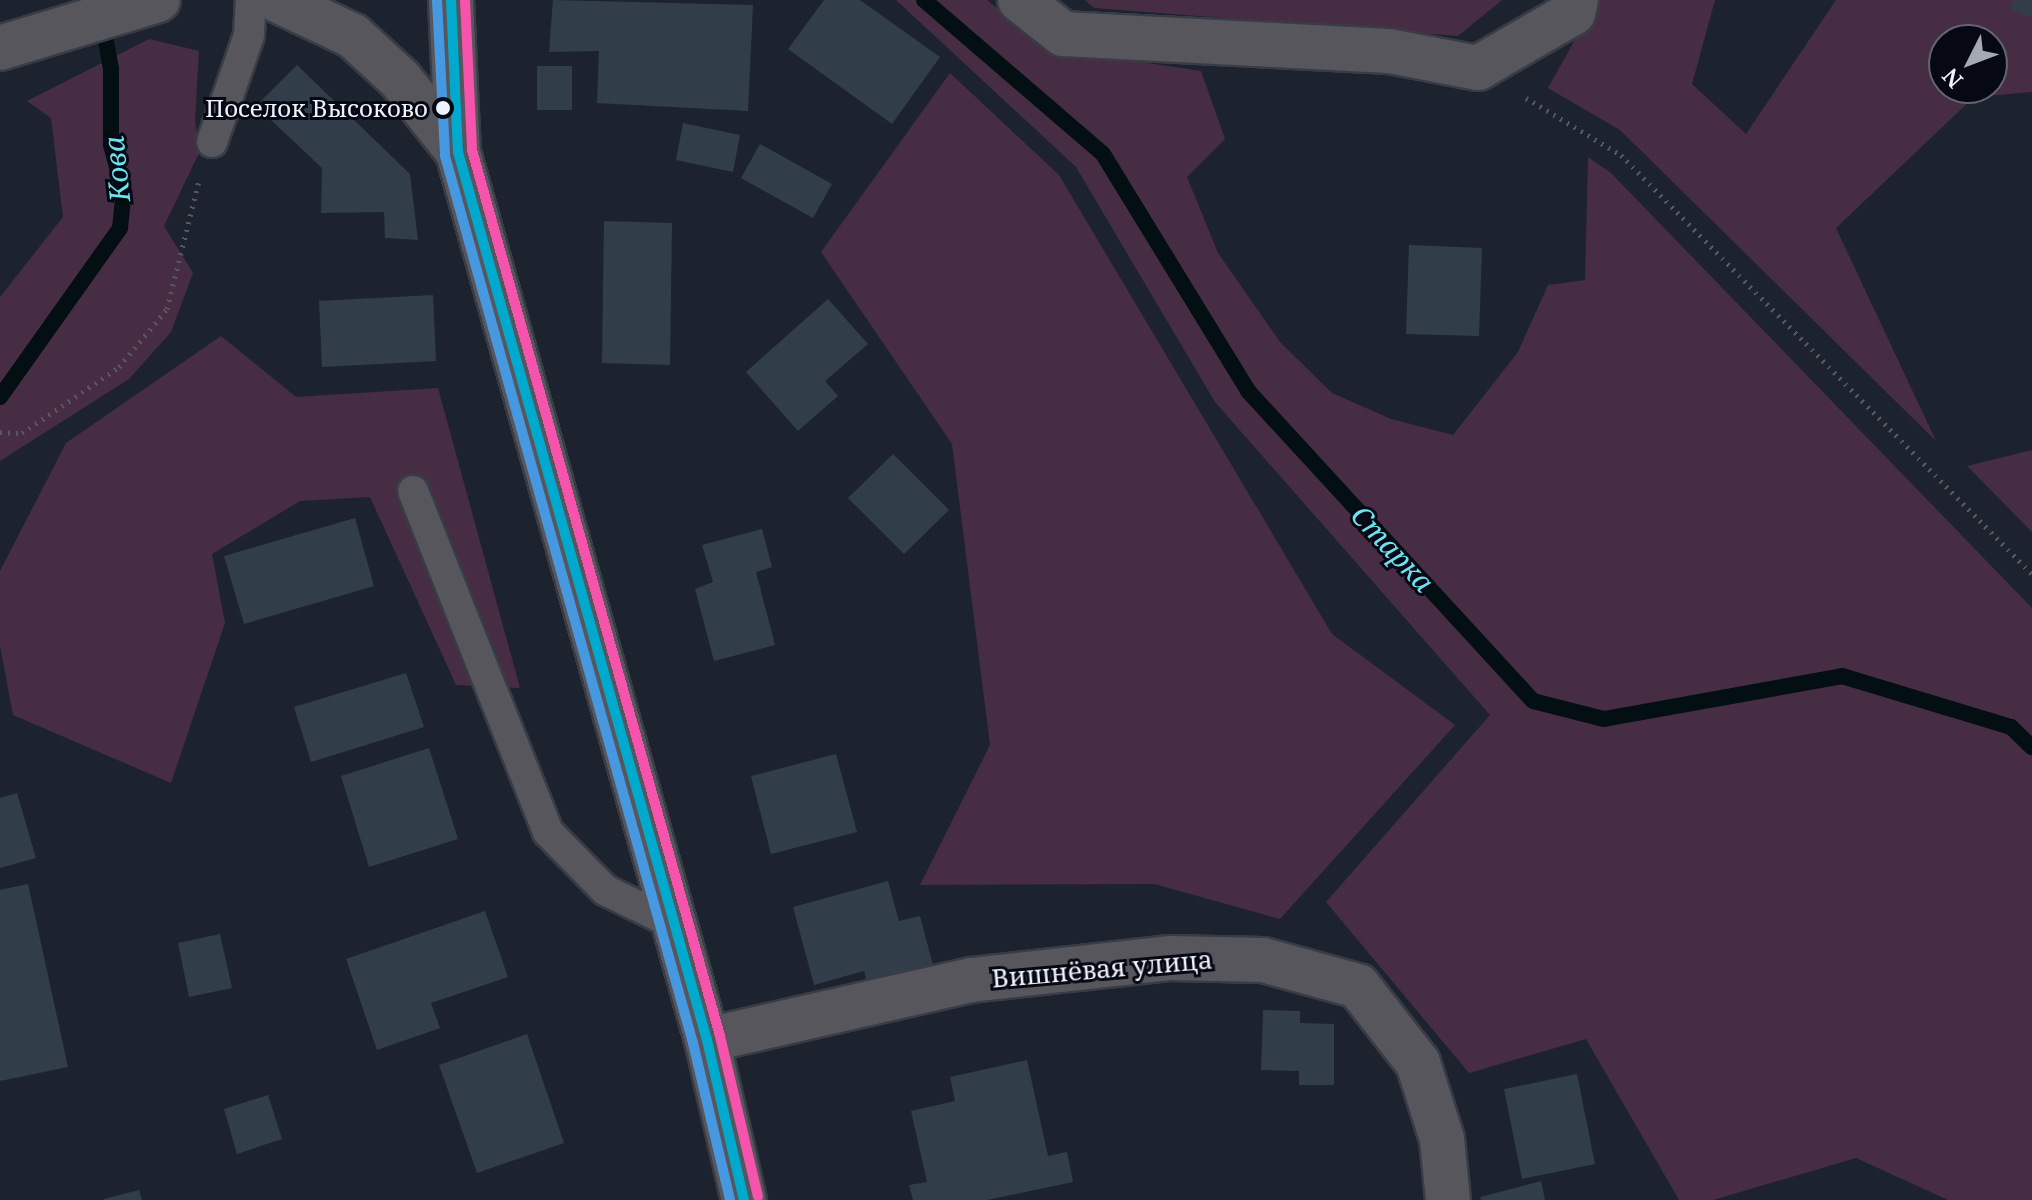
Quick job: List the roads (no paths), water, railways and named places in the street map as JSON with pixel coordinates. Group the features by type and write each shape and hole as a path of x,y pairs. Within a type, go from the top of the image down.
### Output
{"street":[{"path":"277,0 353,36 400,79 458,152"},
{"path":"451,0 458,152 511,354 591,615 676,925 707,1040 744,1200"},
{"path":"1020,0 1063,34 1389,51 1478,68 1573,13 1576,0"},
{"path":"0,48 141,6"},
{"name":"Вишнёвая улица","path":"707,1040 971,980 1171,958 1263,960 1358,986 1418,1063 1442,1139 1448,1200"}],"lane":[{"path":"212,142 249,35 251,0"},
{"path":"413,491 548,832 605,890 676,925"}],"waterway":[{"name":"Старка","path":"924,0 1103,154 1248,391 1533,701 1604,719 1842,676 2011,727 2032,747"},
{"name":"Кова","path":"0,397 120,228 124,192 111,145 111,69 102,19"}],"place":[{"name":"Поселок Высоково","path":"443,108"}]}
